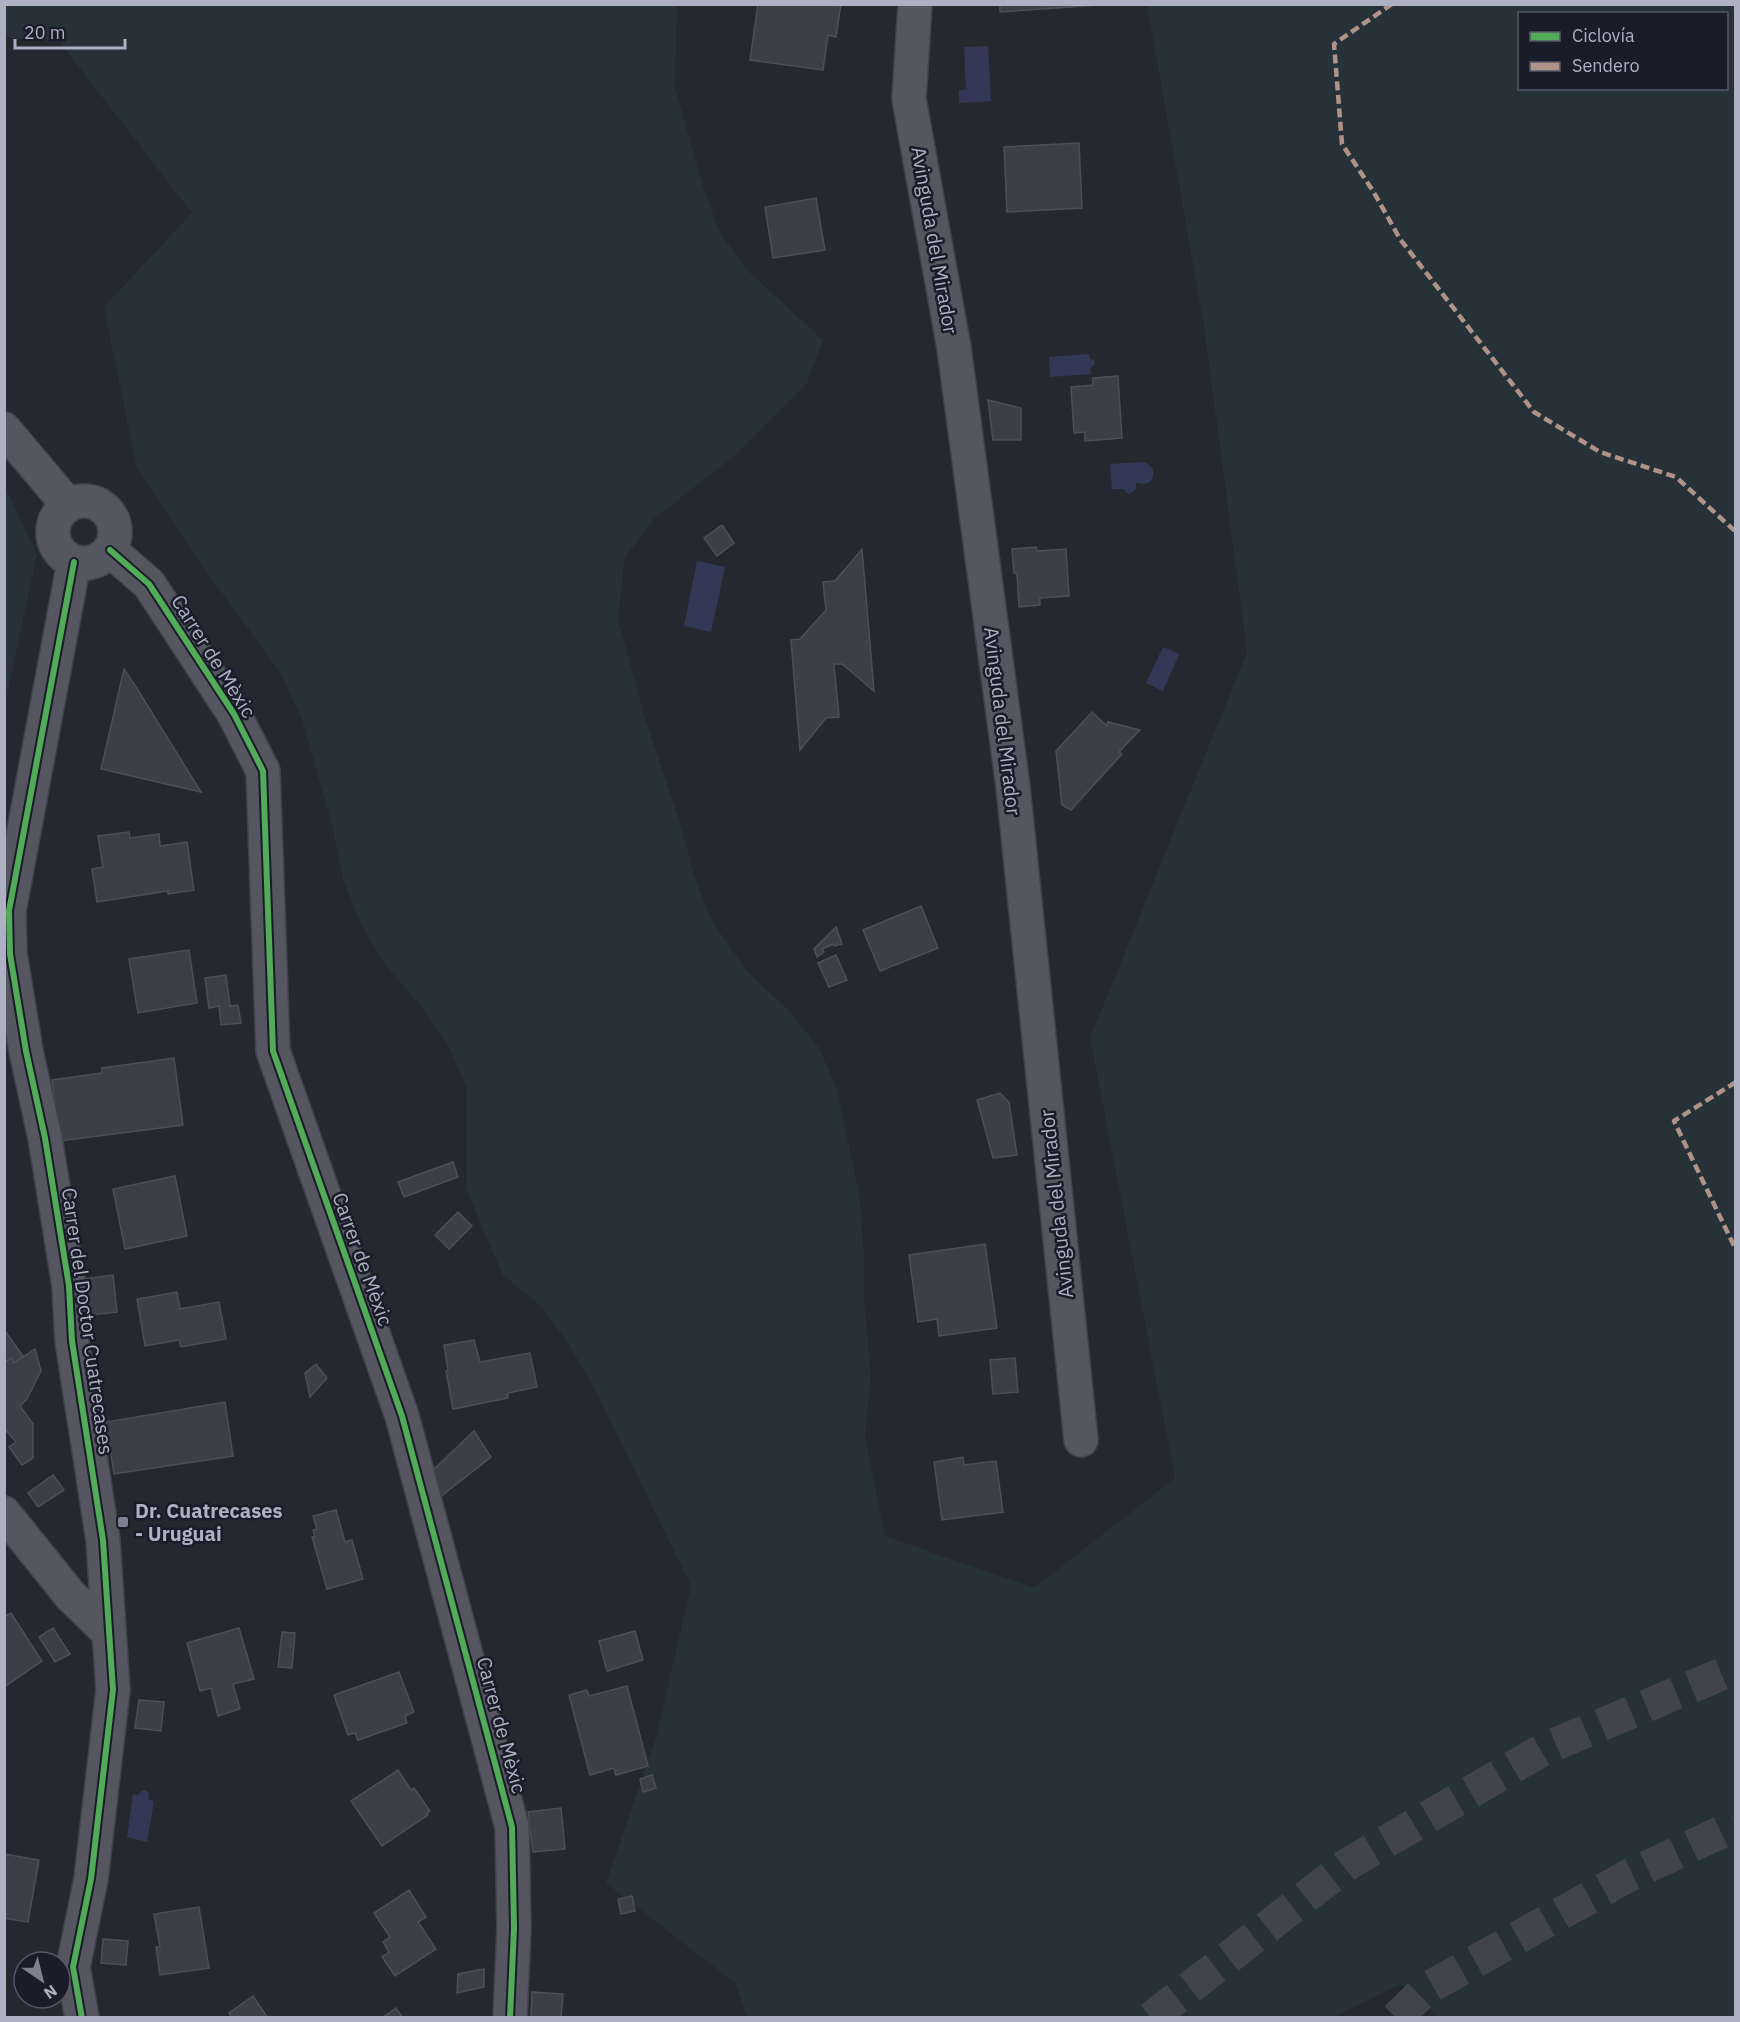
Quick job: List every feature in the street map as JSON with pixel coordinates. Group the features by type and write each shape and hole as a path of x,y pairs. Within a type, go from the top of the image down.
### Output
{"street":[{"name":"Avinguda del Mirador","path":"915,4 909,99 954,348 1011,775 1081,1440"},
{"path":"4,429 68,505"},
{"path":"75,502 93,503 109,514 115,532 110,550 102,558 93,562 74,562 65,558 58,548 52,528 55,519 68,505 75,502"},
{"name":"Carrer de Mèxic","path":"110,550 148,584 234,714 263,771 273,1051 402,1416 512,1827 514,1928 510,2018"},
{"name":"Carrer del Doctor Cuatrecases","path":"74,562 9,910 10,954 26,1051 45,1138 69,1286 72,1341 103,1540 113,1690 91,1880 73,1967 81,2018"},
{"path":"4,1513 70,1595 109,1633"}],"shaded area":[{"path":"4,5 677,5 675,87 701,180 719,231 746,269 823,340 807,383 734,456 655,518 625,557 618,619 645,718 679,819 694,875 712,921 747,971 788,1010 819,1048 837,1089 860,1198 864,1302 871,1373 865,1437 885,1536 1034,1588 1175,1478 1090,1038 1247,652 1204,326 1147,5 1735,5 1735,2017 1438,2017 1401,1984 1331,2018 747,2017 736,1984 606,1883 656,1738 691,1586 593,1385 569,1345 542,1307 502,1274 466,1188 466,1086 448,1045 421,1006 386,966 362,927 343,879 333,829 302,719 279,671 208,574 136,466 104,307 192,213 58,40 5,38"},
{"path":"5,486 37,555 5,704"}],"water":[{"path":"988,46 991,101 959,103 959,90 966,89 964,47"},
{"path":"1089,354 1095,364 1090,368 1091,374 1050,377 1049,357"},
{"path":"1145,462 1153,469 1150,482 1136,483 1136,489 1130,494 1124,489 1112,489 1110,464"},
{"path":"697,561 725,567 711,632 684,626"},
{"path":"1163,647 1179,654 1163,691 1146,683"},
{"path":"145,1790 149,1793 148,1799 154,1801 147,1842 127,1837 133,1794 138,1796 141,1791"}],"building":[{"path":"758,4 841,4 836,37 828,35 823,70 750,60"},
{"path":"1000,4 1097,4 1098,5 1000,12"},
{"path":"1079,143 1082,208 1007,212 1004,147"},
{"path":"816,198 825,250 773,258 765,207"},
{"path":"1118,376 1122,438 1085,441 1085,432 1074,433 1071,387 1093,385 1093,378"},
{"path":"988,400 1021,408 1021,440 993,440"},
{"path":"722,525 734,543 717,556 704,538"},
{"path":"1036,547 1037,551 1066,549 1069,596 1040,598 1040,605 1019,607 1017,573 1014,573 1012,549"},
{"path":"862,549 874,691 842,664 834,664 839,717 826,718 800,750 791,640 800,639 826,610 823,582 835,581"},
{"path":"124,669 136,687 201,792 101,769"},
{"path":"1092,712 1107,726 1108,722 1140,730 1119,752 1122,754 1071,810 1062,805 1056,751"},
{"path":"129,832 130,838 159,834 160,846 187,842 194,890 168,894 168,891 97,902 92,869 103,867 98,836"},
{"path":"921,906 938,948 880,971 863,930"},
{"path":"836,927 842,944 834,946 833,944 822,949 824,952 817,957 814,949"},
{"path":"189,950 197,1003 138,1013 129,959"},
{"path":"836,955 847,980 829,987 818,963"},
{"path":"226,975 230,1006 238,1005 241,1023 221,1025 219,1006 209,1008 205,978"},
{"path":"174,1058 183,1125 60,1141 52,1080 102,1073 102,1068"},
{"path":"1000,1093 1009,1102 1017,1155 993,1158 977,1100"},
{"path":"453,1162 458,1177 404,1197 398,1182"},
{"path":"175,1176 187,1236 125,1249 113,1189"},
{"path":"458,1212 472,1226 449,1249 435,1235"},
{"path":"985,1244 997,1328 939,1336 937,1319 918,1322 909,1255"},
{"path":"113,1275 117,1312 89,1315 84,1279"},
{"path":"177,1292 180,1309 219,1302 226,1339 181,1347 179,1340 145,1346 137,1299"},
{"path":"5,1331 23,1356 14,1363 11,1358 4,1363"},
{"path":"474,1340 480,1362 530,1353 537,1387 508,1393 508,1398 453,1409 444,1345"},
{"path":"35,1349 41,1371 27,1399 20,1406 33,1424 33,1458 22,1465 9,1447 16,1442 4,1428 4,1363 11,1358 14,1363"},
{"path":"1015,1358 1018,1392 993,1394 990,1360"},
{"path":"316,1364 327,1378 310,1397 305,1373"},
{"path":"225,1402 233,1456 114,1474 106,1422"},
{"path":"474,1431 491,1457 440,1497 432,1471"},
{"path":"963,1457 964,1465 996,1461 1003,1512 942,1520 934,1462"},
{"path":"53,1475 64,1490 38,1507 28,1493"},
{"path":"336,1510 345,1542 352,1540 363,1579 327,1589 312,1537 315,1537 313,1530 317,1529 313,1516"},
{"path":"11,1613 42,1661 4,1687 4,1617"},
{"path":"53,1628 70,1654 55,1662 39,1637"},
{"path":"239,1628 254,1679 233,1684 240,1709 218,1716 211,1688 200,1691 187,1643"},
{"path":"635,1631 643,1660 607,1671 599,1641"},
{"path":"282,1632 295,1633 292,1668 278,1667"},
{"path":"399,1672 414,1712 405,1716 407,1723 358,1740 355,1733 348,1735 334,1695"},
{"path":"627,1686 648,1766 616,1775 614,1768 590,1775 569,1695 587,1690 589,1696"},
{"path":"139,1700 164,1702 161,1731 135,1728"},
{"path":"398,1770 411,1790 414,1788 430,1811 428,1815 382,1846 351,1801"},
{"path":"652,1775 656,1788 643,1792 640,1779"},
{"path":"561,1808 565,1849 533,1852 528,1812"},
{"path":"4,1854 39,1860 28,1922 4,1918"},
{"path":"409,1890 426,1917 418,1922 436,1949 395,1976 382,1957 389,1952 383,1942 390,1937 374,1913"},
{"path":"632,1896 635,1911 621,1914 618,1899"},
{"path":"199,1907 209,1968 160,1975 156,1947 160,1947 154,1914"},
{"path":"103,1939 128,1941 126,1965 101,1963"},
{"path":"484,1969 484,1987 457,1993 458,1974"},
{"path":"532,1992 563,1994 561,2018 531,2018"},
{"path":"253,1996 268,2018 232,2018 229,2013"},
{"path":"396,2008 403,2018 382,2018"}],"tunnel":[{"path":"1151,2018 1348,1864 1544,1749 1736,1668"},
{"path":"1396,2018 1426,1989 1626,1877 1736,1825"}],"marked path":[{"path":"1392,4 1334,44 1342,144 1373,191 1400,239 1534,412 1600,452 1676,477 1736,532"},
{"path":"1736,1082 1674,1121 1736,1250"}],"cycle path":[{"path":"110,550 149,584 234,714 263,771 273,1051 402,1416 512,1827 514,1928 510,2018"},
{"path":"74,562 9,911 10,954 26,1051 45,1138 69,1286 72,1341 103,1540 113,1690 91,1879 73,1967 82,2018"}],"place":[{"name":"Dr. Cuatrecases - Uruguai","path":"123,1522"}]}
